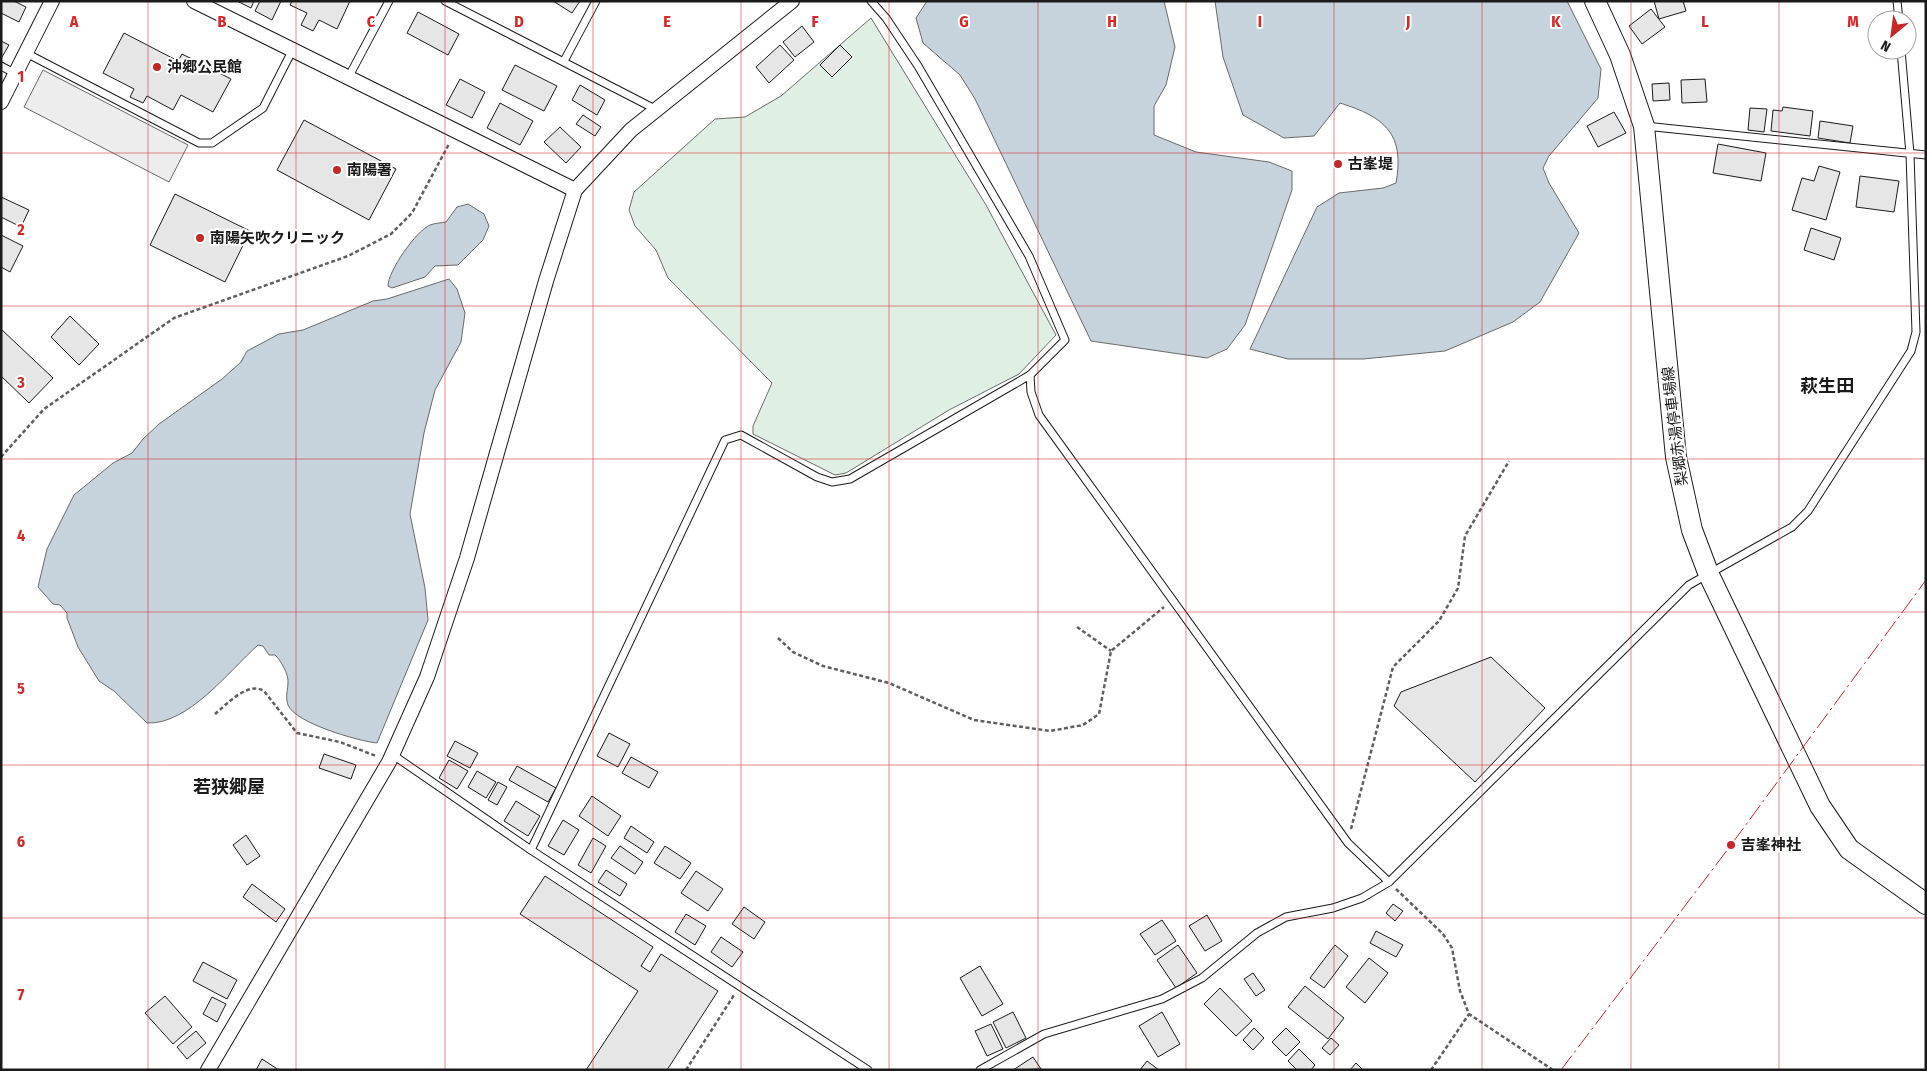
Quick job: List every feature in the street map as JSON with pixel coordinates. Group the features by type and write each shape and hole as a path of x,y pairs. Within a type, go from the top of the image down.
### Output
{"main road":[{"name":"梨郷赤湯停車場線","path":"1595,1 1620,55 1644,126 1651,180 1676,458 1692,530 1709,575 1820,806 1850,849 1926,904"}],"street":[{"path":"1,102 52,1"},
{"path":"194,1 575,190"},
{"path":"208,1070 391,758 427,677 449,616 546,281 575,190 616,144 792,1"}],"lane":[{"path":"348,78 389,1"},
{"path":"445,1 657,110"},
{"path":"564,61 596,1"},
{"path":"531,850 725,440 741,435 816,477 832,482 850,479 1030,375 1065,340 1029,256 918,66 886,18 871,1"},
{"path":"26,53 199,143 212,143 263,108 292,51"},
{"path":"980,1070 1044,1034 1162,998 1202,978 1257,933 1286,917 1333,908 1362,898 1389,882 1689,585 1792,526 1808,511 1911,351 1916,332 1910,154 1902,60"},
{"path":"1,66 16,74"},
{"path":"1644,126 1926,155"},
{"path":"1030,375 1031,392 1039,416 1348,842 1389,882"},
{"path":"391,758 868,1070"}],"path":[{"path":"1,457 44,409 174,318 348,256 391,234 412,213 456,132"},
{"path":"1348,842 1393,667 1439,621 1458,588 1465,536 1509,460"},
{"path":"778,638 793,652 823,666 889,683 974,720 1050,731 1083,725 1099,714 1110,651 1172,600"},
{"path":"1077,627 1110,651"},
{"path":"215,714 250,689 259,688 264,691 297,733 340,742 391,758"},
{"path":"1389,882 1448,941 1452,948 1460,991 1469,1014 1553,1070"},
{"path":"686,1070 740,985"},
{"path":"1431,1070 1469,1014"}],"green space":[{"path":"871,18 986,205 1056,335 1019,374 949,410 846,473 835,475 753,434 753,426 772,383 668,278 656,250 635,226 629,210 634,192 715,119 745,117 781,96"}],"shaded area":[{"path":"927,1 1164,1 1175,47 1166,85 1154,106 1154,135 1196,152 1269,162 1292,171 1292,190 1245,325 1227,349 1207,358 1091,341 975,99 960,75 923,43 916,18"},
{"path":"1215,1 1567,1 1601,69 1598,98 1549,156 1543,168 1549,183 1579,233 1540,302 1513,322 1445,351 1363,359 1288,359 1250,349 1317,207 1339,193 1383,188 1396,183 1397,152 1394,140 1380,122 1356,108 1340,103 1314,136 1284,138 1243,115 1223,57"},
{"path":"43,70 188,145 169,182 24,107"},
{"path":"468,204 484,214 489,226 483,240 458,265 435,266 425,277 392,288 388,286 389,279 398,262 418,235 430,225 446,222 457,207"},
{"path":"449,279 457,289 465,313 461,342 435,390 424,433 410,514 425,588 428,620 377,743 356,739 328,730 293,712 287,702 288,679 284,667 275,655 269,655 263,646 258,645 221,682 192,706 178,715 162,721 147,723 114,691 99,681 78,647 67,618 67,613 60,605 53,604 38,587 47,549 74,495 113,463 132,453 159,424 222,379 241,362 247,351 279,334 303,330 373,301 387,299"}],"building":[{"path":"1,1 14,1 26,7 19,22 1,13"},
{"path":"237,1 254,1 251,8"},
{"path":"260,1 281,1 272,20 255,11"},
{"path":"292,1 350,1 337,29 319,20 313,31 301,25 307,13 290,5"},
{"path":"553,1 580,1 572,13"},
{"path":"1654,1 1683,1 1686,11 1659,19"},
{"path":"1651,9 1665,27 1642,44 1629,26"},
{"path":"418,12 459,34 448,55 407,33"},
{"path":"802,26 814,42 795,57 783,42"},
{"name":"沖郷公民館","path":"124,33 178,61 182,54 231,79 213,112 181,95 173,110 147,96 143,103 130,97 134,89 103,73"},
{"path":"1,41 9,45 2,57 1,57"},
{"path":"780,45 794,60 769,83 756,67"},
{"path":"840,45 852,57 832,77 820,65"},
{"path":"515,65 557,86 544,111 502,90"},
{"path":"460,79 485,92 472,118 446,105"},
{"path":"1705,79 1707,102 1682,103 1681,80"},
{"path":"1669,83 1670,100 1653,101 1652,84"},
{"path":"580,85 605,100 597,115 572,100"},
{"path":"500,103 533,121 520,145 487,128"},
{"path":"1783,107 1813,111 1810,136 1771,131 1773,110 1782,111"},
{"path":"1750,108 1767,109 1764,132 1748,130"},
{"path":"1614,112 1626,133 1598,147 1587,126"},
{"path":"583,115 601,127 595,136 576,124"},
{"name":"南陽署","path":"304,120 396,169 369,220 277,170"},
{"path":"1820,121 1853,126 1850,143 1818,138"},
{"path":"560,127 581,147 566,163 544,142"},
{"path":"1718,144 1766,153 1761,181 1713,173"},
{"path":"1819,166 1840,172 1826,220 1792,210 1802,178 1814,181"},
{"path":"1860,176 1899,181 1894,212 1856,207"},
{"name":"南陽矢吹クリニック","path":"175,194 250,231 225,282 150,245"},
{"path":"1,197 29,210 21,227 1,217"},
{"path":"1811,228 1841,238 1834,260 1804,250"},
{"path":"1,235 23,246 10,272 1,267"},
{"path":"70,316 99,344 79,365 51,337"},
{"path":"1,329 53,378 29,403 1,376"},
{"path":"1491,657 1545,708 1475,782 1394,706 1401,692"},
{"path":"609,733 630,744 618,767 597,756"},
{"path":"455,741 478,753 470,768 447,756"},
{"path":"324,754 356,765 351,779 319,768"},
{"path":"631,757 658,772 649,788 622,773"},
{"path":"449,760 468,771 457,789 439,778"},
{"path":"517,766 556,788 548,802 509,780"},
{"path":"477,771 496,782 486,798 468,787"},
{"path":"498,782 507,787 497,805 488,800"},
{"path":"592,796 621,816 608,836 579,816"},
{"path":"516,801 540,816 528,836 504,821"},
{"path":"563,820 579,830 564,855 548,846"},
{"path":"631,826 654,842 647,853 624,838"},
{"path":"246,835 260,856 247,865 233,845"},
{"path":"593,838 606,846 591,873 578,865"},
{"path":"620,846 643,862 635,874 611,858"},
{"path":"665,846 691,863 680,879 654,863"},
{"path":"606,870 627,884 620,896 598,882"},
{"path":"696,871 723,889 708,911 681,893"},
{"path":"545,876 653,947 641,966 650,972 661,954 718,991 667,1070 586,1070 638,991 520,914"},
{"path":"252,884 285,909 276,922 243,897"},
{"path":"1393,904 1403,911 1395,921 1386,913"},
{"path":"744,907 765,922 754,939 732,924"},
{"path":"686,914 706,926 695,945 675,932"},
{"path":"1207,915 1222,941 1205,951 1189,926"},
{"path":"1162,920 1176,941 1155,955 1140,934"},
{"path":"1376,931 1403,945 1396,957 1370,943"},
{"path":"721,937 743,952 732,967 711,952"},
{"path":"1178,945 1197,973 1176,988 1157,960"},
{"path":"1335,945 1348,956 1324,988 1310,978"},
{"path":"1369,958 1388,973 1365,1003 1346,987"},
{"path":"203,962 237,980 227,999 193,981"},
{"path":"980,966 1003,1004 982,1016 960,978"},
{"path":"1253,973 1265,990 1256,996 1244,979"},
{"path":"1305,986 1344,1018 1328,1039 1288,1007"},
{"path":"1220,988 1252,1021 1236,1036 1204,1004"},
{"path":"165,996 192,1027 173,1044 145,1013"},
{"path":"212,997 226,1004 217,1022 203,1014"},
{"path":"1013,1012 1026,1038 1006,1048 993,1022"},
{"path":"1162,1012 1180,1044 1158,1057 1139,1026"},
{"path":"991,1024 1003,1049 987,1056 975,1031"},
{"path":"1254,1028 1264,1038 1253,1050 1243,1040"},
{"path":"1286,1028 1300,1042 1286,1056 1272,1042"},
{"path":"196,1031 206,1043 187,1059 177,1047"},
{"path":"1331,1038 1339,1045 1330,1055 1322,1048"},
{"path":"1299,1049 1315,1065 1311,1070 1297,1070 1288,1061"},
{"path":"1033,1057 1041,1069 1013,1070"},
{"path":"262,1059 279,1070 256,1070"},
{"path":"1147,1061 1159,1070 1140,1070"},
{"path":"1356,1063 1363,1070 1350,1070"}],"power":[{"path":"1561,1070 1731,845 1926,580"}],"place":[{"name":"沖郷公民館","path":"157,67"},
{"name":"古峯堤","path":"1338,164"},
{"name":"南陽署","path":"337,170"},
{"name":"南陽矢吹クリニック","path":"200,238"},
{"name":"吉峯神社","path":"1731,845"}],"district":[{"name":"萩生田","path":"1827,386"},
{"name":"若狭郷屋","path":"229,787"}]}
